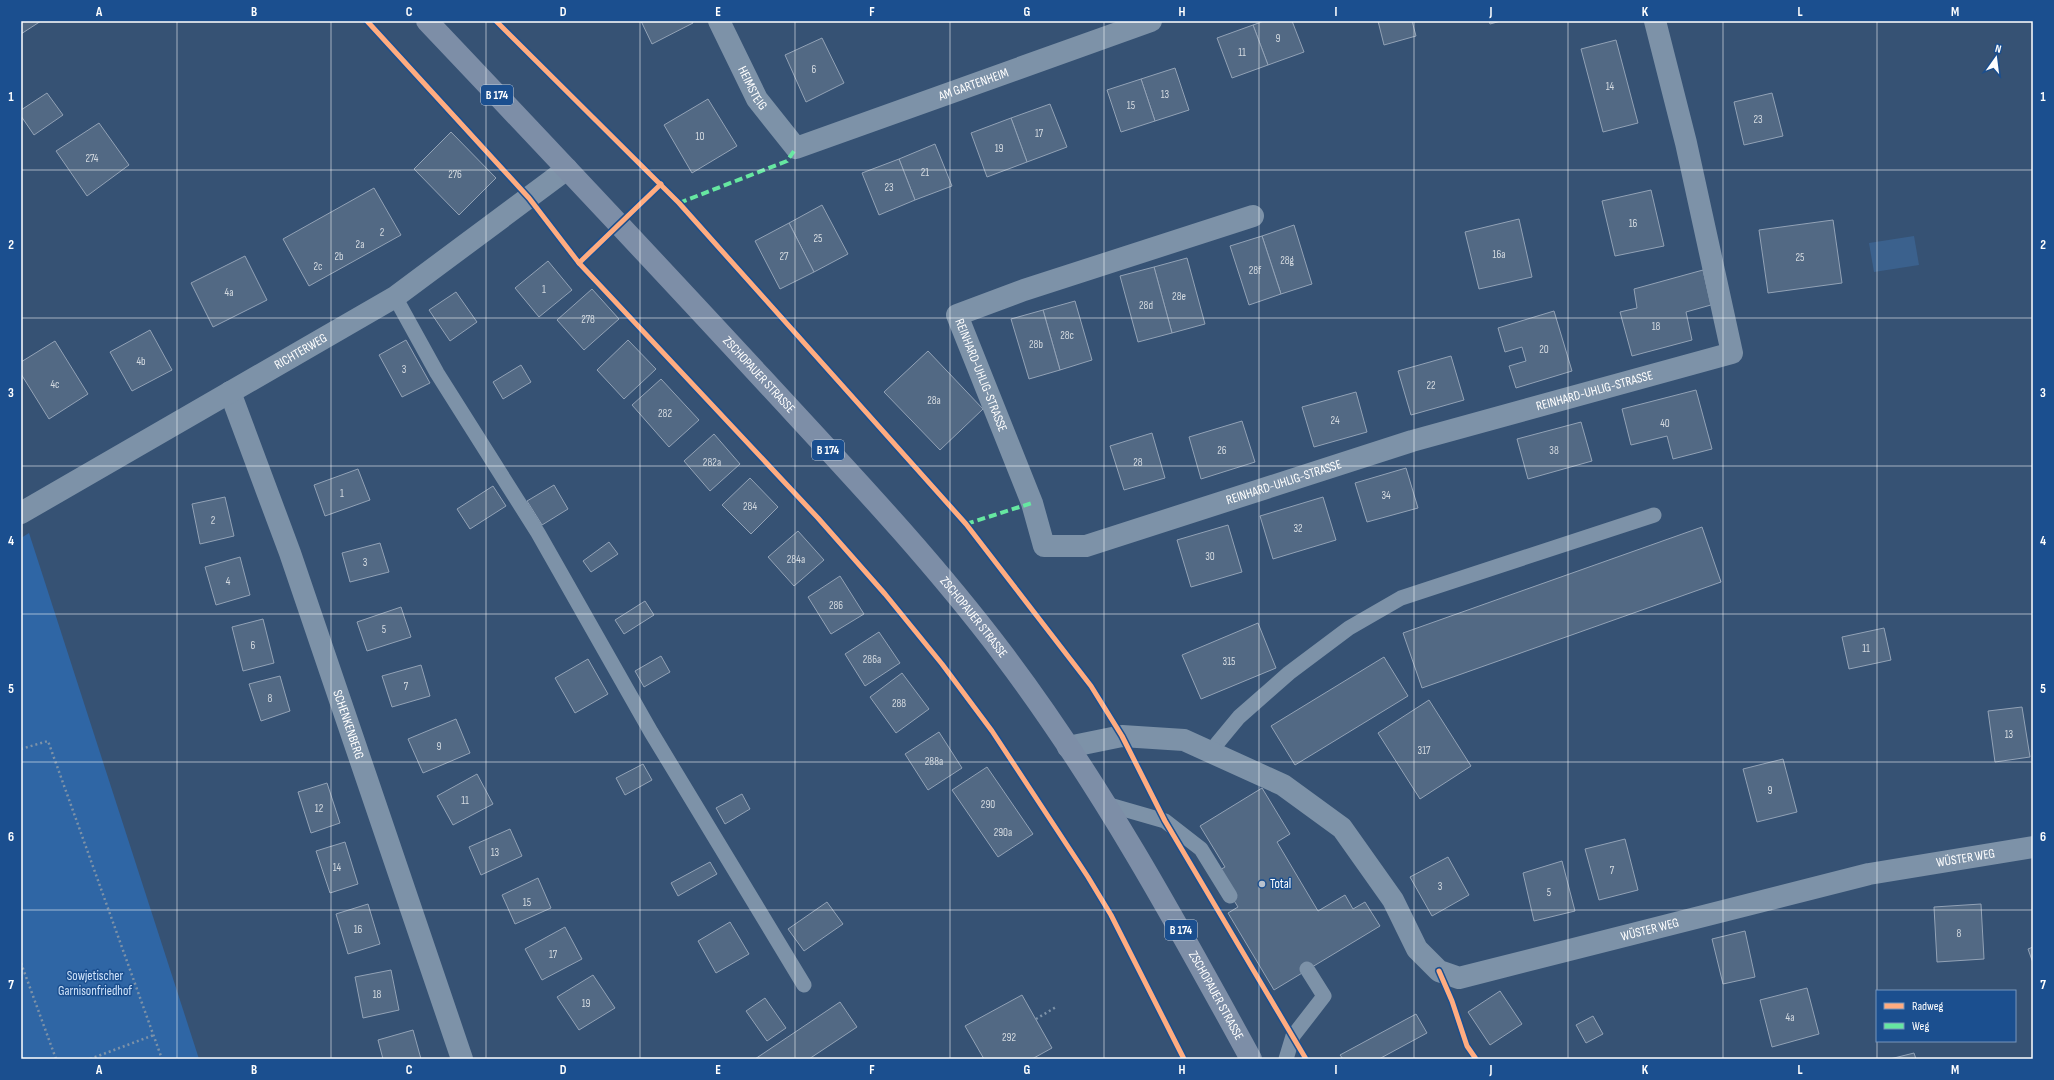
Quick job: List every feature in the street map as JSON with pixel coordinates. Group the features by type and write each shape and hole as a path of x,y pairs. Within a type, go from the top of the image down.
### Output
{"main road":[{"name":"ZSCHOPAUER STRASSE","path":"427,21 567,169 898,526 951,588 1004,656 1106,804 1163,899 1251,1059"}],"street":[{"name":"HEIMSTEIG","path":"719,21 757,99 796,148"},
{"name":"REINHARD-UHLIG-STRASSE","path":"1253,216 1024,290 957,315 1032,503 1044,546 1086,546 1412,440 1732,353 1686,143 1655,21"},
{"name":"AM GARTENHEIM","path":"796,148 1138,23"},
{"name":"RICHTERWEG","path":"21,513 395,297 567,169"},
{"name":"SCHENKENBERG","path":"230,392 290,553 462,1059"},
{"path":"1068,747 1122,736 1184,740 1210,752"},
{"name":"WÜSTER WEG","path":"1210,752 1283,784 1342,828 1393,900 1417,949 1439,971 1459,978 1869,874 2033,847"}],"lane":[{"path":"395,297 436,373 538,533 651,732 804,985"},
{"path":"1210,752 1239,717 1289,672 1349,628 1401,598 1654,515"},
{"path":"1106,804 1165,821 1201,849 1230,896"},
{"path":"1286,1059 1293,1036 1324,996 1307,969"}],"path":[{"path":"21,750 48,741 162,1059"},
{"path":"21,963 56,1059"},
{"path":"1036,1020 1056,1007"},
{"path":"90,1059 154,1035"}],"green space":[{"name":"Sowjetischer Garnisonfriedhof","path":"29,533 199,1059 21,1059 21,538"}],"shaded area":[{"path":"1914,236 1919,265 1874,272 1869,243"}],"building":[{"path":"21,21 41,21 21,34"},
{"path":"641,21 692,21 693,23 652,44"},
{"path":"1264,21 1292,21 1304,52 1268,65 1253,25"},
{"path":"1378,21 1412,21 1416,36 1384,45"},
{"path":"1489,21 1501,21 1490,24"},
{"path":"1253,25 1268,65 1232,78 1217,38"},
{"path":"822,38 844,83 806,102 785,55"},
{"path":"1616,40 1638,123 1603,132 1581,49"},
{"path":"1175,68 1189,110 1155,121 1141,79"},
{"path":"1141,79 1155,121 1121,132 1107,90"},
{"path":"47,93 63,115 34,135 21,116 21,110"},
{"path":"1772,93 1783,136 1744,145 1734,102"},
{"path":"708,99 737,146 692,173 664,125"},
{"path":"1050,104 1067,147 1027,162 1011,118"},
{"path":"1011,118 1027,162 987,177 971,133"},
{"path":"99,123 129,165 87,196 56,151"},
{"path":"451,132 496,178 459,215 414,169"},
{"path":"935,144 952,186 915,200 899,159"},
{"path":"899,159 915,200 879,215 862,173"},
{"path":"374,188 401,235 309,286 283,239"},
{"path":"1651,190 1664,246 1615,256 1602,201"},
{"path":"822,205 848,254 814,272 789,223"},
{"path":"1519,219 1532,277 1479,289 1465,232"},
{"path":"1833,220 1842,283 1768,293 1759,230"},
{"path":"789,223 814,272 780,289 755,241"},
{"path":"1294,225 1312,284 1281,294 1262,236"},
{"path":"1262,236 1281,294 1249,305 1230,246"},
{"path":"245,256 267,300 213,327 191,283"},
{"path":"1187,258 1205,324 1172,333 1154,267"},
{"path":"548,261 572,290 539,317 515,288"},
{"path":"1154,267 1172,333 1138,342 1120,276"},
{"path":"1703,270 1711,305 1686,312 1692,340 1632,356 1620,312 1637,308 1634,289"},
{"path":"592,289 619,319 584,350 557,320"},
{"path":"456,292 477,322 450,341 429,310"},
{"path":"1075,301 1092,360 1060,370 1043,310"},
{"path":"1043,310 1060,370 1029,379 1011,319"},
{"path":"1554,311 1572,371 1516,388 1509,366 1526,361 1522,347 1505,352 1498,328"},
{"path":"150,330 172,370 132,391 110,352"},
{"path":"406,340 430,383 402,397 379,355"},
{"path":"628,340 656,369 624,399 597,370"},
{"path":"55,341 88,394 49,419 21,374 21,362"},
{"path":"928,351 983,409 940,450 884,392"},
{"path":"1451,356 1464,400 1411,415 1398,371"},
{"path":"521,365 531,382 503,399 493,382"},
{"path":"661,379 699,420 669,447 632,405"},
{"path":"1696,390 1712,449 1673,459 1667,436 1631,445 1622,409"},
{"path":"1356,392 1367,432 1314,447 1302,407"},
{"path":"1242,421 1255,462 1201,479 1189,437"},
{"path":"1581,422 1592,461 1528,479 1517,439"},
{"path":"1152,433 1165,478 1124,490 1110,446"},
{"path":"714,434 740,464 710,491 684,461"},
{"path":"1406,468 1418,508 1367,522 1355,483"},
{"path":"358,469 370,500 325,516 314,485"},
{"path":"750,478 778,507 751,534 722,505"},
{"path":"554,485 568,509 542,525 527,501"},
{"path":"493,486 506,506 470,529 457,509"},
{"path":"225,497 234,536 200,544 192,504"},
{"path":"1323,497 1336,540 1273,559 1260,516"},
{"path":"1228,525 1242,572 1191,587 1177,540"},
{"path":"1702,527 1721,582 1422,688 1403,633"},
{"path":"798,531 824,560 794,586 768,557"},
{"path":"609,542 618,554 591,572 583,561"},
{"path":"380,543 389,572 350,582 342,553"},
{"path":"240,557 250,595 216,605 205,567"},
{"path":"840,576 864,614 831,634 808,597"},
{"path":"645,601 654,615 624,634 615,620"},
{"path":"401,607 411,637 367,651 357,622"},
{"path":"263,619 274,663 243,671 232,627"},
{"path":"1258,623 1276,668 1201,699 1182,655"},
{"path":"1884,628 1891,660 1849,669 1842,637"},
{"path":"879,632 900,663 865,686 845,654"},
{"path":"661,656 670,672 644,687 635,671"},
{"path":"1384,657 1408,696 1295,765 1271,726"},
{"path":"588,659 608,694 575,713 555,678"},
{"path":"421,665 430,696 392,707 382,676"},
{"path":"902,673 929,709 896,733 870,697"},
{"path":"280,676 290,711 261,721 249,684"},
{"path":"1429,700 1471,766 1420,799 1378,733"},
{"path":"2022,707 2030,757 1995,762 1988,711"},
{"path":"456,719 470,753 423,773 408,739"},
{"path":"939,732 962,768 928,790 905,754"},
{"path":"1783,759 1797,812 1757,822 1743,769"},
{"path":"643,764 652,780 625,795 616,778"},
{"path":"987,767 1033,834 998,857 952,790"},
{"path":"477,774 493,804 453,825 437,796"},
{"path":"327,783 340,823 311,833 298,792"},
{"name":"Total","path":"1262,788 1290,834 1277,842 1318,911 1345,895 1353,909 1365,902 1380,926 1274,990 1228,913 1238,907 1216,872 1225,867 1200,826"},
{"path":"742,794 750,809 725,824 716,808"},
{"path":"510,829 522,856 481,875 469,847"},
{"path":"1625,839 1638,890 1599,900 1585,849"},
{"path":"345,842 358,884 330,893 316,851"},
{"path":"1448,857 1469,895 1432,916 1410,877"},
{"path":"1562,861 1575,911 1534,921 1523,873"},
{"path":"710,862 717,874 678,896 671,883"},
{"path":"538,878 551,908 515,924 502,895"},
{"path":"827,902 843,924 804,951 788,929"},
{"path":"368,904 380,944 348,954 336,914"},
{"path":"1981,904 1984,959 1937,962 1934,907"},
{"path":"730,922 749,954 716,973 698,941"},
{"path":"565,927 582,959 542,980 525,949"},
{"path":"1745,931 1755,977 1723,984 1712,939"},
{"path":"2033,947 2033,963 2028,949"},
{"path":"391,970 399,1010 363,1018 355,977"},
{"path":"593,975 615,1008 579,1030 557,997"},
{"path":"1807,988 1819,1034 1772,1047 1760,1000"},
{"path":"1500,991 1522,1024 1490,1045 1468,1012"},
{"path":"1022,995 1052,1048 1032,1059 984,1059 965,1026"},
{"path":"765,998 786,1028 767,1041 746,1011"},
{"path":"840,1002 857,1027 809,1059 755,1059"},
{"path":"1416,1014 1427,1033 1379,1059 1343,1059 1340,1055"},
{"path":"1593,1016 1603,1034 1586,1043 1576,1025"},
{"path":"413,1030 421,1059 383,1059 378,1040"},
{"path":"1914,1053 1916,1059 1890,1059"}],"marked path":[{"path":"679,203 787,161 796,148"},
{"path":"966,524 1032,503"}],"cycle path":[{"path":"367,21 529,198 579,263 818,518 885,594 942,664 992,731 1088,877 1111,915 1184,1059"},
{"path":"496,21 679,203 966,524 1091,686 1122,736 1165,821 1306,1059"},
{"path":"579,263 661,184"},
{"path":"1439,971 1452,1001 1467,1046 1476,1059"}],"place":[{"name":"Total","path":"1262,884"}]}
